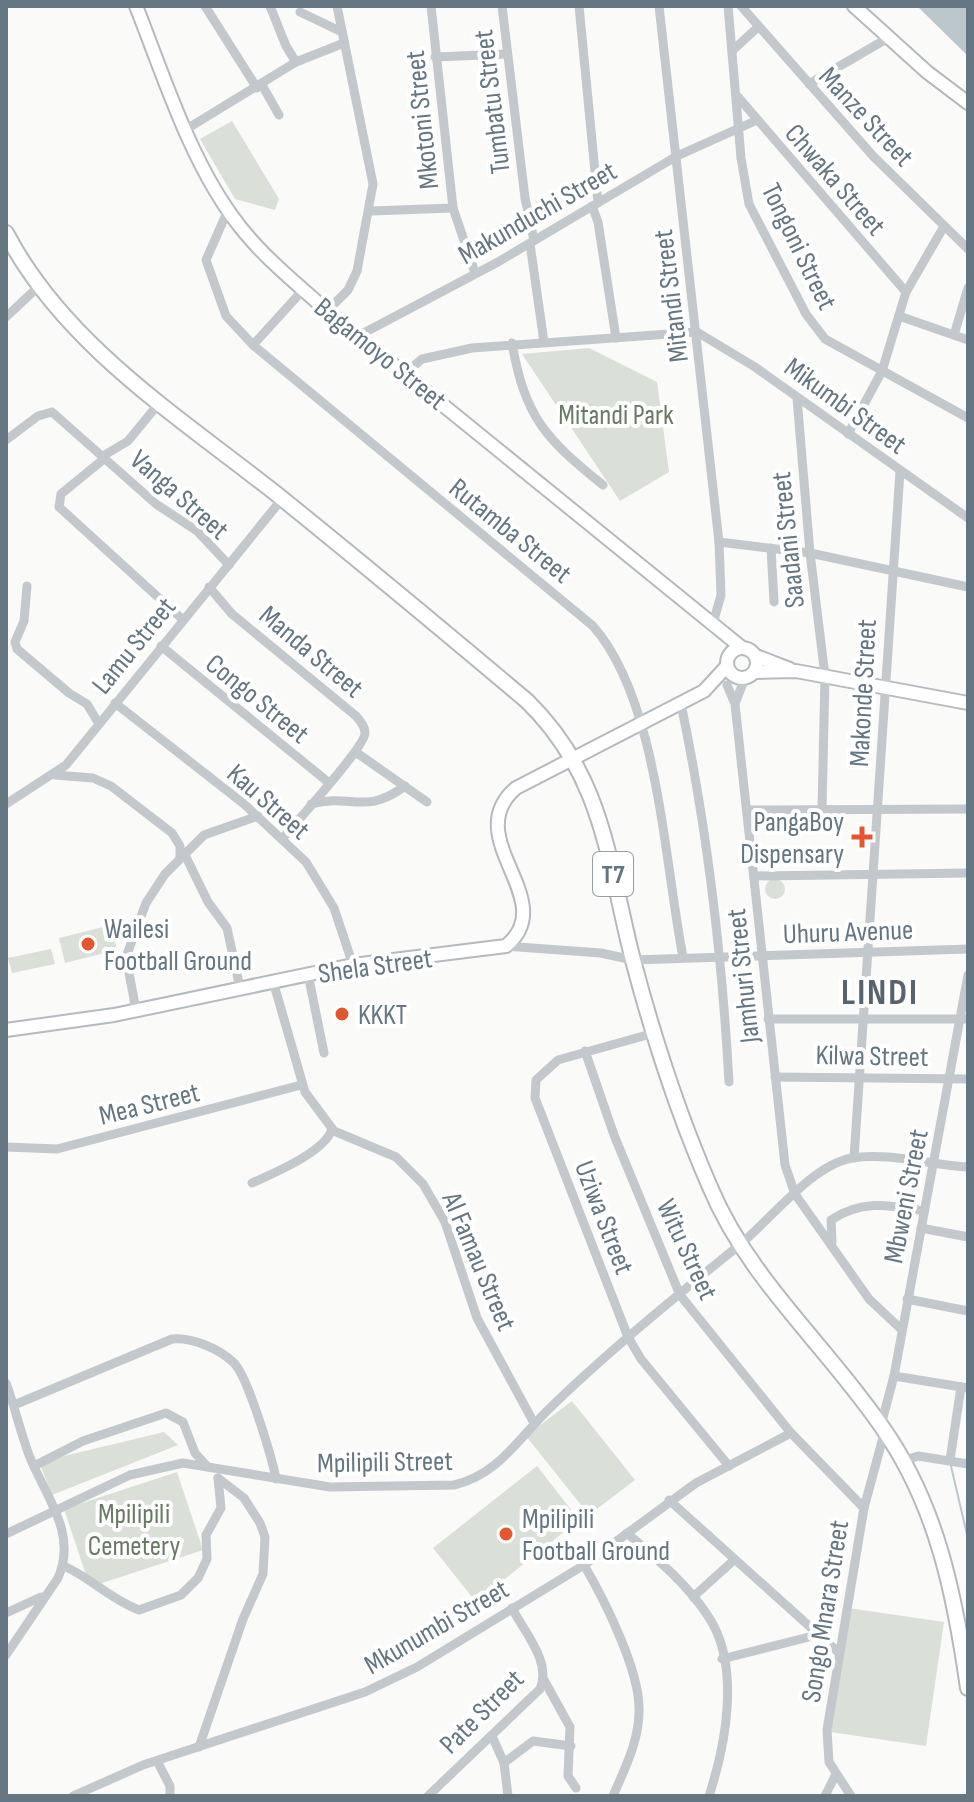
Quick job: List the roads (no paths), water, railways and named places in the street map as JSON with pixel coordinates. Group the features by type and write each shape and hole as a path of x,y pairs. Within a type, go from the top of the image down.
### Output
{"highway":[{"name":"T7","path":"6,233 38,287 78,331 160,402 527,701 575,759 601,825 654,1033 708,1184 739,1246 883,1427 902,1461 940,1544 958,1618 968,1688"}],"main road":[{"name":"Bagamoyo Street","path":"136,6 185,130 228,210 267,257 327,311 714,629 756,656 796,671"},
{"path":"854,6 968,103"},
{"path":"714,629 727,664 741,678"},
{"path":"704,691 727,664 733,651 741,647"},
{"path":"741,678 756,656"},
{"path":"506,946 517,937 524,915 522,899 499,841 498,807 516,788 704,691 741,678 796,671 968,703"},
{"name":"Shela Street","path":"6,1030 136,1010 353,965 506,946"}],"street":[{"path":"205,6 279,115"},
{"path":"270,6 281,37 296,62"},
{"path":"327,311 352,284 371,211 373,173 337,6"},
{"name":"Mkotoni Street","path":"431,6 453,208 475,273"},
{"name":"Tumbatu Street","path":"502,6 544,342"},
{"path":"579,6 595,205 616,338"},
{"name":"Mitandi Street","path":"659,6 719,542 721,595 714,629"},
{"name":"Tongoni Street","path":"728,6 749,204 806,314 825,339 968,418"},
{"name":"Manze Street","path":"741,6 943,228 968,249"},
{"path":"300,12 342,32"},
{"path":"732,51 758,27"},
{"path":"809,84 888,38"},
{"path":"185,130 296,62 344,43"},
{"path":"435,57 507,54"},
{"name":"Chwaka Street","path":"736,94 755,121 906,292"},
{"name":"Makunduchi Street","path":"358,336 532,242 677,156 755,121"},
{"path":"371,211 453,208"},
{"name":"Rutamba Street","path":"228,210 210,248 207,268 219,289 226,316 253,345 593,626 610,649 643,725 683,957"},
{"path":"848,434 882,371 906,292 943,228"},
{"path":"6,317 38,287"},
{"path":"954,335 968,288"},
{"path":"253,345 303,290"},
{"path":"899,316 968,340"},
{"path":"404,374 422,359 512,343 697,332"},
{"name":"Mikumbi Street","path":"697,332 729,349 968,518"},
{"path":"512,343 519,384 533,416 564,454 603,485"},
{"name":"Saadani Street","path":"797,398 810,553 825,676 822,809"},
{"name":"Vanga Street","path":"104,457 128,441 160,402"},
{"name":"Vanga Street","path":"6,440 38,416 52,412 156,504 197,531 229,565"},
{"path":"104,457 61,494 59,507 182,619"},
{"name":"Makonde Street","path":"854,1158 900,471"},
{"name":"Lamu Street","path":"6,804 55,775 282,499"},
{"path":"719,542 810,553 968,587"},
{"path":"771,548 774,602"},
{"path":"27,586 24,621 15,642 17,649 37,669 87,704 99,724"},
{"name":"Manda Street","path":"209,587 232,614 356,716 366,734 357,753"},
{"name":"Congo Street","path":"161,646 328,782"},
{"path":"735,704 741,678"},
{"path":"735,704 741,678"},
{"name":"Kau Street","path":"115,703 283,838 320,883 334,908 353,965"},
{"path":"681,704 693,759 721,956 729,1082"},
{"name":"Jamhuri Street","path":"735,704 785,1165 795,1194"},
{"path":"283,838 328,782 357,753 427,802"},
{"path":"55,775 93,778 111,786 172,833 208,902 227,928 240,988"},
{"path":"311,804 338,799 378,803 405,786"},
{"path":"747,810 968,809"},
{"path":"136,1010 127,975 129,942 146,903 183,857 207,834 258,816"},
{"path":"755,876 968,873"},
{"name":"Uhuru Avenue","path":"506,946 601,953 633,960 968,949"},
{"path":"308,974 324,1053"},
{"name":"Mbweni Street","path":"883,1427 949,1079 964,1019 968,975"},
{"path":"252,1183 316,1149 328,1140 332,1129 301,1085 273,981"},
{"path":"768,1019 964,1019"},
{"name":"Uziwa Street","path":"654,1033 558,1060 545,1070 534,1088 628,1337 641,1359 729,1466"},
{"name":"Witu Street","path":"585,1051 614,1135 680,1295 791,1433 864,1508"},
{"name":"Kilwa Street","path":"775,1077 968,1079"},
{"name":"Mea Street","path":"6,1147 57,1149 301,1085"},
{"name":"Al Famau Street","path":"332,1129 396,1157 423,1184 445,1222 477,1318 534,1423"},
{"path":"854,1158 968,1167"},
{"name":"Mpilipili Street","path":"6,1534 56,1512 76,1498 130,1475 183,1463 206,1465 217,1474 330,1487 454,1485 474,1480 500,1463 534,1423 628,1337 739,1246 795,1194 831,1167 854,1158"},
{"path":"795,1194 832,1242 878,1311 902,1330"},
{"path":"832,1242 831,1220 855,1206 884,1204 924,1211"},
{"path":"921,1228 968,1237"},
{"path":"907,1299 968,1311"},
{"path":"14,1405 172,1339 191,1340 233,1362 240,1370 270,1449 276,1479"},
{"path":"894,1376 964,1388 950,1460"},
{"path":"6,1383 34,1466 64,1534 64,1566 6,1655"},
{"path":"34,1466 83,1441 166,1413 183,1422 195,1453 206,1465"},
{"name":"Songo Mnara Street","path":"851,1796 835,1776 829,1762 827,1730 864,1508 883,1427"},
{"name":"Mkunumbi Street","path":"80,1795 157,1761 365,1692 417,1667 584,1565 669,1500 791,1433"},
{"path":"902,1461 918,1456 968,1464"},
{"path":"64,1566 82,1574 110,1598 139,1610 181,1595 193,1585 206,1564 206,1535 221,1508 217,1474"},
{"path":"199,1747 243,1619 263,1574 265,1537 260,1523 244,1498 217,1474"},
{"path":"669,1500 838,1652"},
{"path":"627,1533 693,1597 709,1618 722,1659 728,1689 727,1711 709,1796"},
{"path":"693,1597 734,1560"},
{"path":"584,1565 614,1629 638,1692 639,1716 634,1744 613,1796"},
{"path":"6,1613 44,1596"},
{"name":"Pate Street","path":"428,1796 540,1689 544,1680 541,1660 512,1608"},
{"path":"722,1659 817,1635"},
{"path":"544,1680 568,1719 571,1746 568,1776 576,1788"},
{"path":"492,1736 504,1763 508,1796"},
{"path":"504,1763 533,1741 571,1746"},
{"path":"157,1761 170,1786 170,1796"},
{"path":"825,1796 835,1776"}],"waterway":[{"path":"951,1466 968,1539"}],"place":[{"name":"PangaBoy Dispensary","path":"862,837"},
{"name":"Wailesi Football Ground","path":"88,944"},
{"name":"KKKT","path":"342,1014"},
{"name":"Mpilipili Football Ground","path":"506,1534"}],"district":[{"name":"LINDI","path":"880,991"}],"park label":[{"name":"Mitandi Park","path":"616,414"},
{"name":"Mpilipili Cemetery","path":"134,1529"}]}
